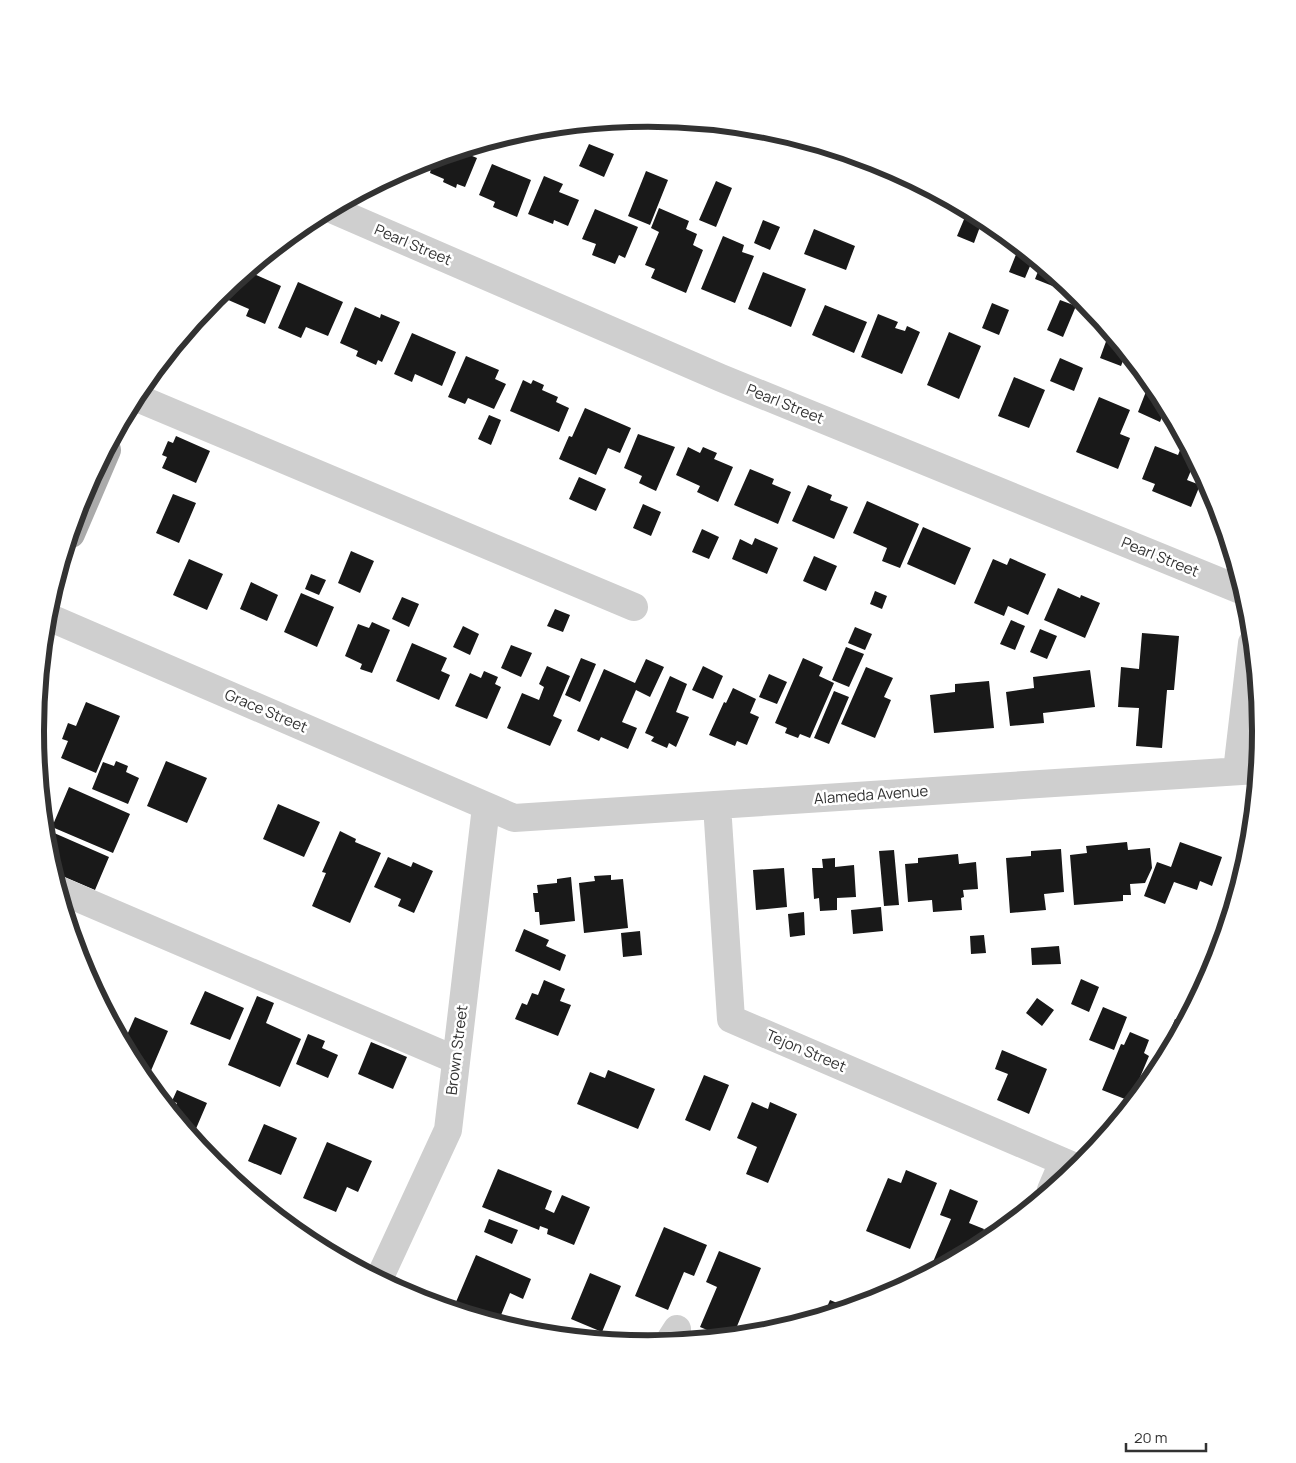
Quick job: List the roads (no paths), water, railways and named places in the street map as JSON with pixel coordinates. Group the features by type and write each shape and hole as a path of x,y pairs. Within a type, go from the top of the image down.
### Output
{"street":[{"name":"Pearl Street","path":"339,212 721,378 1235,588"},
{"path":"143,400 634,607"},
{"name":"Grace Street","path":"54,620 486,807"},
{"path":"1247,771 1250,686"},
{"name":"Alameda Avenue","path":"486,807 514,818 1247,771"},
{"name":"Tejon Street","path":"717,805 731,1018 1069,1165"},
{"name":"Brown Street","path":"382,1273 448,1130 486,807"},
{"path":"66,893 456,1060"}]}
